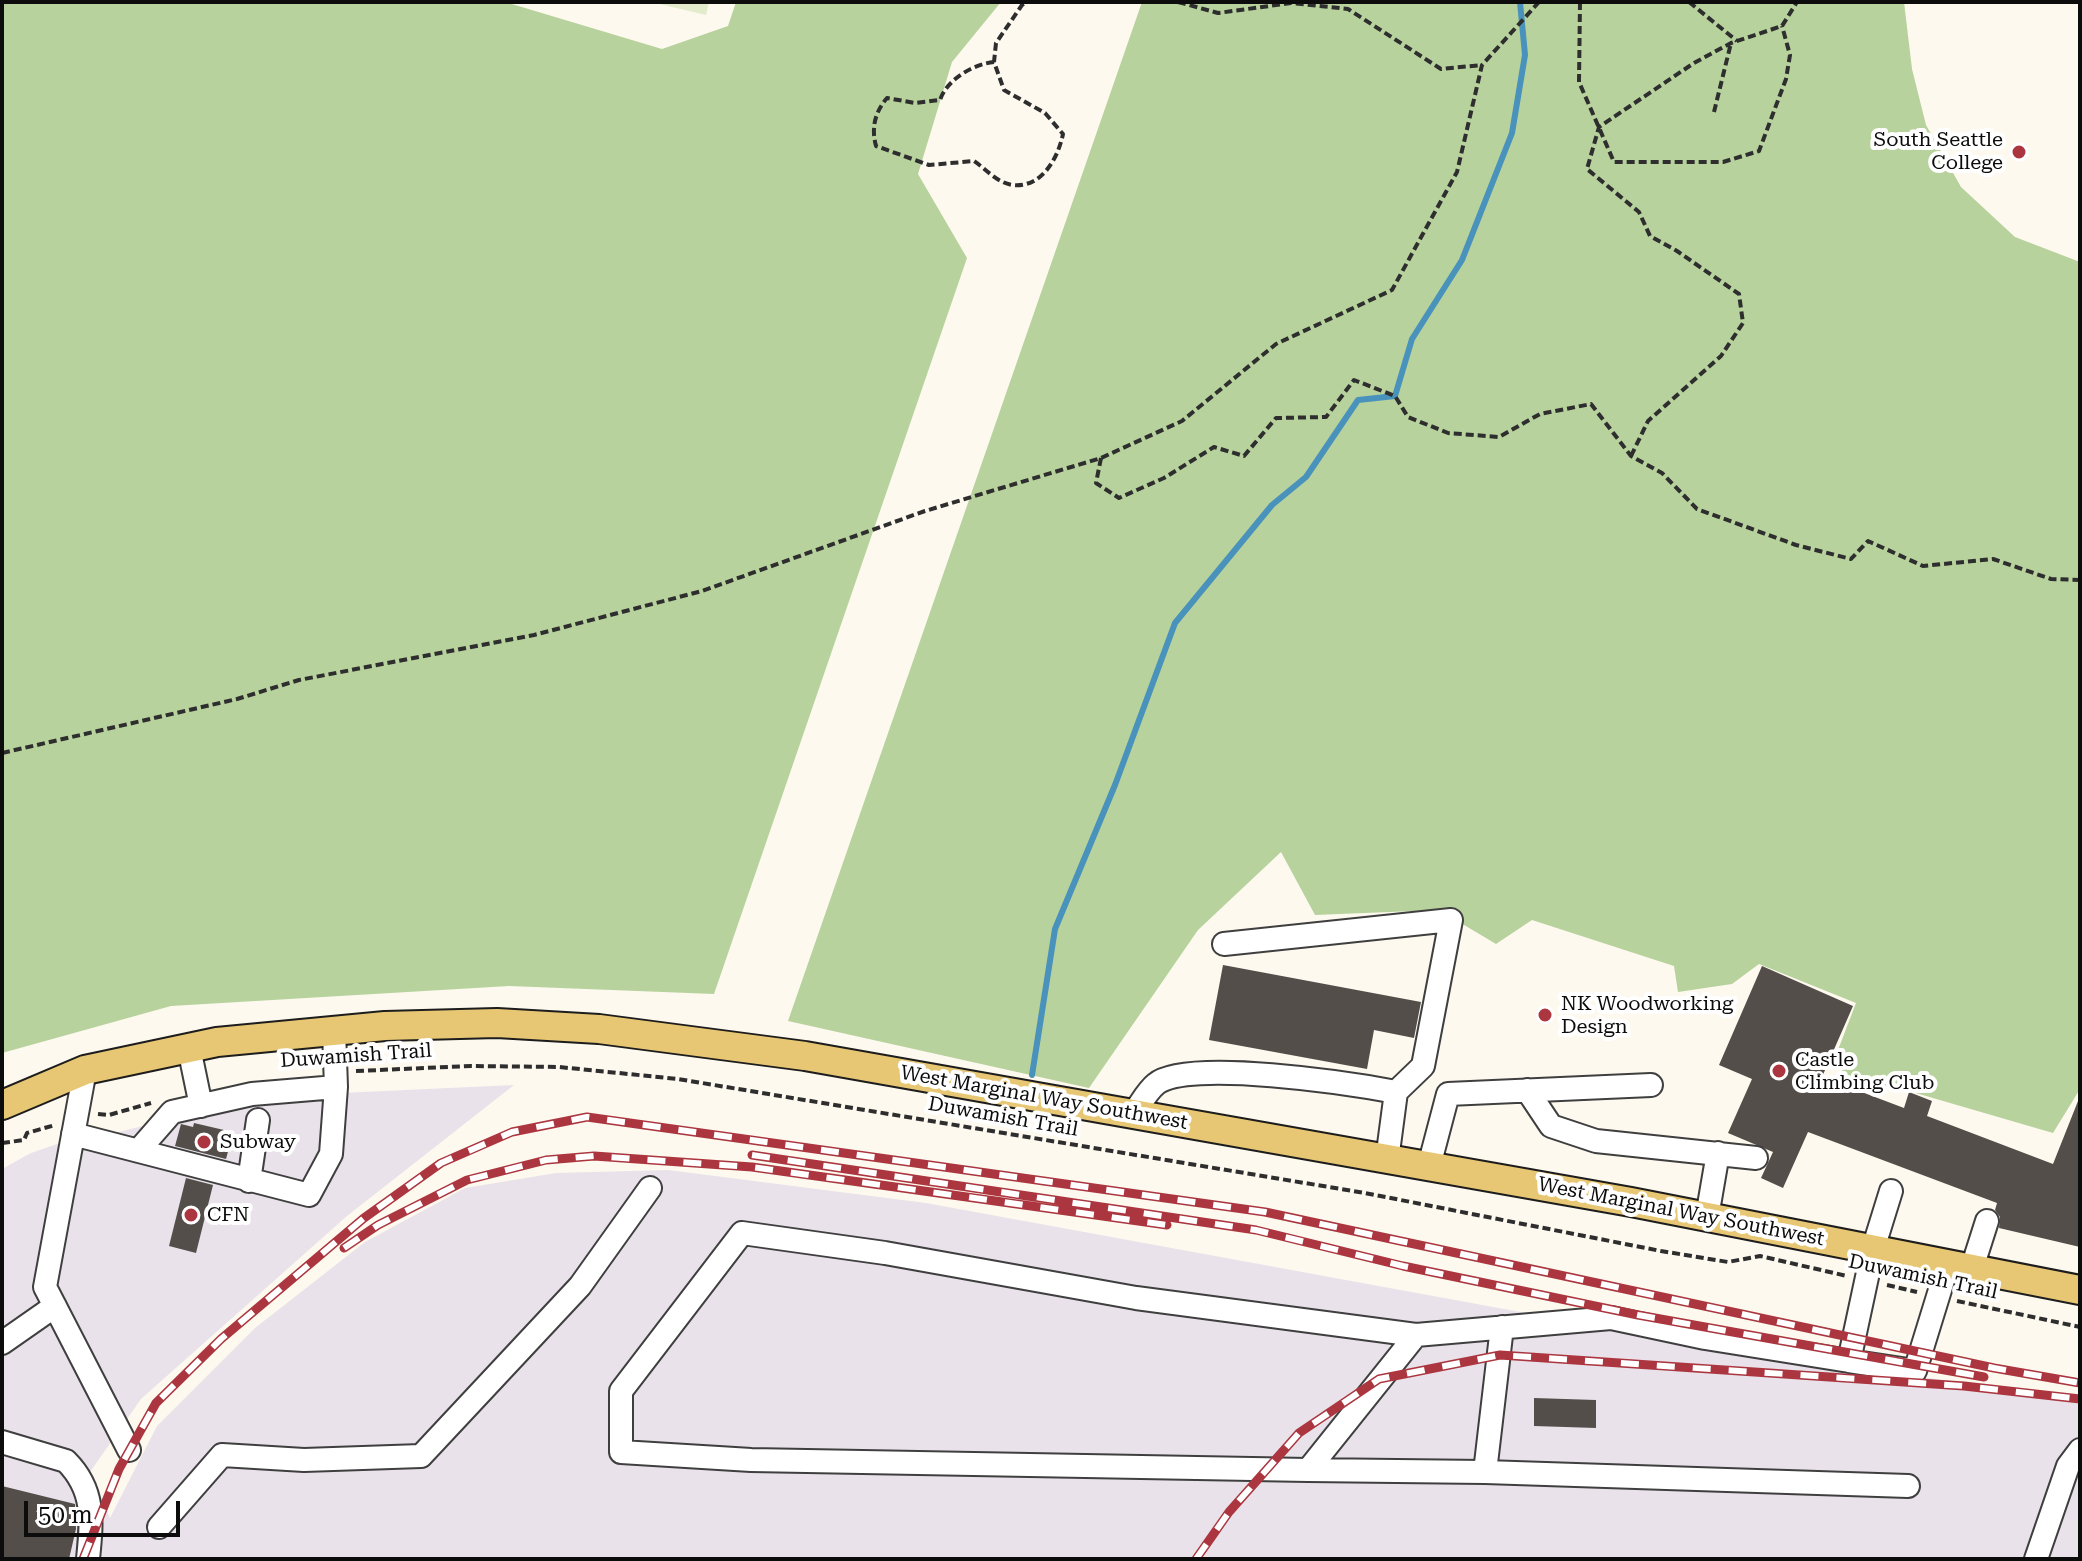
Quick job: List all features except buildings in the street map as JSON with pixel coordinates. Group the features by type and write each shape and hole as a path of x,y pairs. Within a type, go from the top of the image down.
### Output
{"main road":[{"name":"West Marginal Way Southwest","path":"3,1104 85,1070 189,1048 334,1031 497,1023 699,1039 1429,1166 2080,1290"}],"lane":[{"path":"1224,944 1451,920 1423,1066 1396,1092 1387,1160"},
{"path":"73,1134 309,1195 331,1154 336,1080 334,1031"},
{"path":"189,1048 201,1106"},
{"path":"85,1070 45,1287 129,1450"},
{"path":"1133,1114 1157,1082 1187,1074 1240,1073 1396,1092"},
{"path":"138,1151 172,1112 336,1080"},
{"path":"1429,1166 1448,1094 1651,1085"},
{"path":"1527,1090 1551,1126 1596,1141 1756,1158"},
{"path":"249,1181 258,1120"},
{"path":"1707,1217 1718,1153"},
{"path":"159,1527 222,1455 304,1460 421,1456 580,1286 650,1188"},
{"path":"1849,1361 1873,1249 1891,1191"},
{"path":"1908,1486 1485,1472 751,1460 621,1452 621,1391 742,1233 885,1253 1136,1298 1416,1335 1611,1318 1705,1338 1915,1371 1939,1297 1987,1221"},
{"path":"2,1343 55,1306"},
{"path":"1485,1472 1502,1327"},
{"path":"1308,1470 1416,1335"},
{"path":"2,1442 66,1461 73,1469 89,1494 88,1559"},
{"path":"2036,1559 2068,1466 2080,1450"}],"path":[{"path":"994,62 978,64 944,88 940,100 915,103 887,98 881,105 872,131 876,146 929,165 974,161 995,178 1013,185 1035,181 1058,157 1063,134 1045,113 1004,90 994,62 996,43 1022,5 1028,2"},
{"path":"1178,2 1218,13 1291,3 1348,9 1441,69 1482,65"},
{"path":"2,753 237,699 299,680 534,635 702,591 925,511 1101,458 1182,421 1276,344 1392,290 1457,172 1482,65 1539,2"},
{"path":"1580,2 1579,82 1614,162 1723,162 1759,151 1786,79 1790,55 1782,26"},
{"path":"1689,2 1734,42"},
{"path":"1631,456 1648,421 1721,356 1743,323 1739,294 1650,236 1639,212 1587,169 1599,127 1694,63 1734,42 1782,26 1797,2"},
{"path":"1714,112 1734,42"},
{"path":"1101,458 1096,483 1119,498 1164,478 1214,447 1244,456 1276,418 1326,417 1354,380 1395,396 1408,417 1448,433 1499,437 1540,414 1591,404 1631,456 1662,473 1697,509 1796,545 1851,559 1868,541 1923,566 1993,559 2051,579 2080,580"},
{"name":"Duwamish Trail","path":"336,1080 414,1067 515,1067 678,1079 1350,1190 1728,1262 1760,1256 2080,1327"},
{"path":"103,1113 109,1115 158,1100"},
{"path":"2,1143 24,1140 27,1133"}],"shaded area":[{"path":"514,1085 347,1216 141,1399 90,1472 110,1518 157,1426 255,1328 365,1242 465,1188 556,1173 668,1170 926,1203 1755,1355 2080,1398 2080,1559 2,1559 2,1169 31,1153 57,1144 99,1137 210,1109 319,1094"}],"green space":[{"path":"2,2 505,2 662,49 728,26 736,2 1001,2 952,62 918,174 967,258 714,994 509,986 171,1006 2,1053"},
{"path":"651,2 709,2 706,15"},
{"path":"1142,2 1904,2 1912,69 1926,125 1961,187 2015,237 2080,262 2080,1089 2053,1133 1902,1089 1854,1080 1833,1063 1856,1003 1759,964 1732,984 1678,992 1674,966 1532,920 1496,944 1439,910 1315,915 1281,852 1198,930 1089,1088 788,1021"}],"waterway":[{"path":"1032,1075 1055,929 1115,785 1175,623 1272,505 1306,477 1358,400 1395,396 1412,339 1462,260 1512,133 1525,55 1520,2"}],"railway":[{"path":"83,1559 119,1469 156,1403 221,1339 364,1218 441,1163 512,1132 587,1117 1265,1212 1994,1368 2080,1383"},
{"path":"752,1155 1256,1230 1403,1266 1638,1315 1984,1377"},
{"path":"344,1248 378,1225 467,1180 546,1160 594,1156 752,1167 1167,1225"},
{"path":"1196,1559 1229,1512 1299,1433 1379,1379 1500,1355 1964,1386 2080,1399"}],"place":[{"name":"South Seattle College","path":"2019,152"},
{"name":"NK Woodworking Design","path":"1545,1015"},
{"name":"Castle Climbing Club","path":"1779,1071"},
{"name":"Subway","path":"204,1142"},
{"name":"CFN","path":"191,1215"}]}
